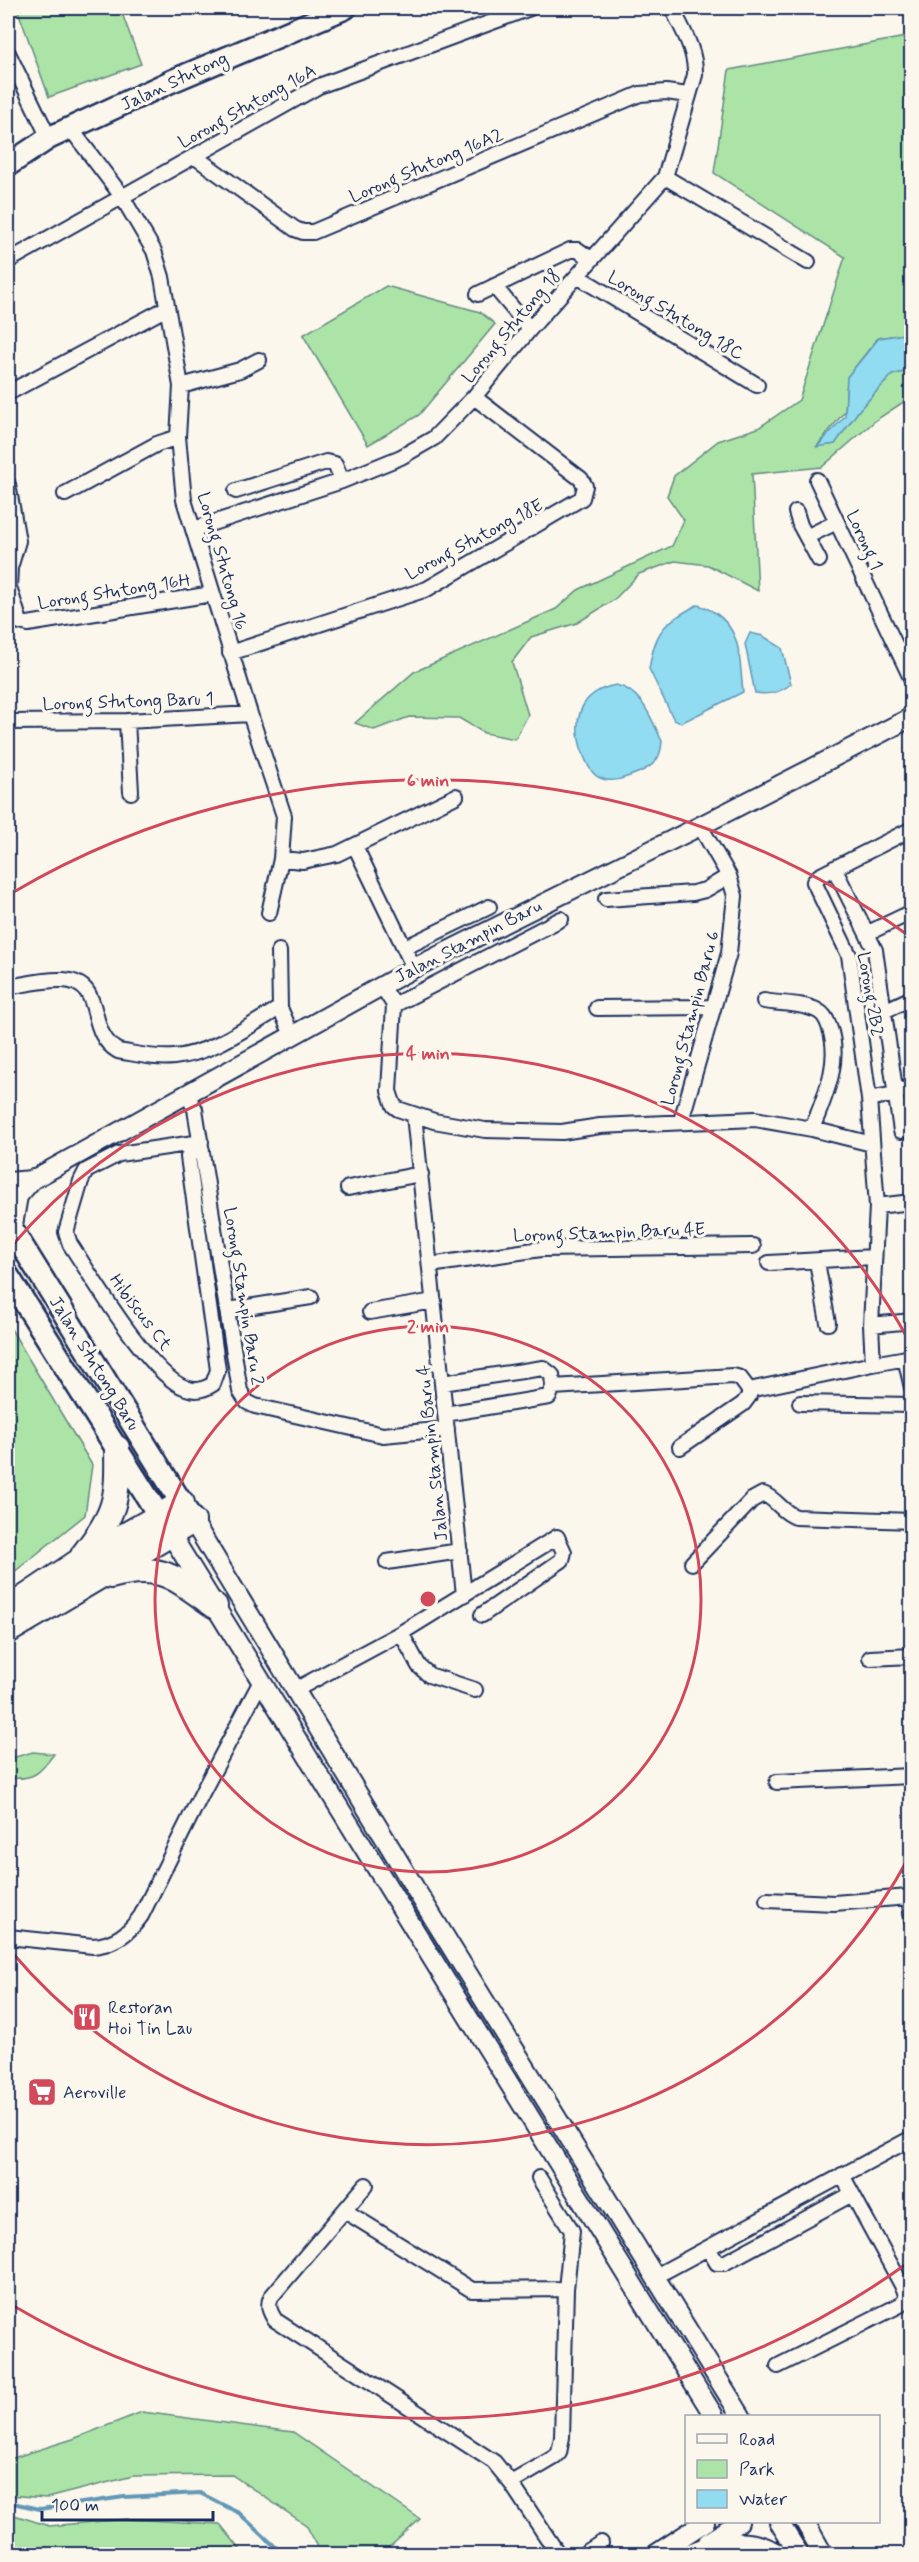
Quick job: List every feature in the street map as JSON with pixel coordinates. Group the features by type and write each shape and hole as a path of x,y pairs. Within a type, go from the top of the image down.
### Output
{"highway":[{"path":"8,1631 84,1572 112,1510 117,1493 117,1448"},
{"path":"8,1609 84,1572 187,1512"},
{"path":"84,1572 152,1570 173,1578 214,1606"}],"main road":[{"name":"Jalan Stutong","path":"8,165 49,138 216,61 345,8"},
{"name":"Jalan Stampin Baru","path":"10,1227 18,1196 32,1180 414,968 700,826 912,717"},
{"name":"Jalan Stampin Baru","path":"8,1182 32,1180"},
{"name":"Jalan Stutong Baru","path":"10,1227 187,1512"},
{"name":"Jalan Stutong Baru","path":"8,1276 164,1524"},
{"path":"187,1512 416,1890 740,2415"},
{"path":"164,1524 712,2415"},
{"path":"656,2554 702,2523"},
{"path":"689,2554 737,2523"},
{"path":"780,2523 800,2554"},
{"path":"806,2523 823,2554"},
{"path":"689,2554 705,2546 730,2541 754,2544 780,2554"}],"street":[{"name":"Lorong Stutong 16A","path":"8,261 121,195 319,86 530,8"},
{"name":"Lorong Stutong 18","path":"194,529 342,481 401,457 434,438 474,397 530,329 665,177 695,75 694,54 672,8"},
{"path":"8,53 49,138"},
{"name":"Lorong Stutong 16A2","path":"194,156 295,229 313,232 640,94 666,92 688,95"},
{"name":"Lorong Stutong 16","path":"71,129 121,195 154,251 162,277 181,386 178,437 184,500 230,653 284,816 281,859 269,914"},
{"path":"665,177 808,262"},
{"path":"478,294 570,250 578,250 591,259"},
{"name":"Lorong Stutong 18C","path":"577,276 757,385"},
{"path":"494,286 530,329"},
{"path":"8,393 167,308"},
{"path":"181,386 240,370 259,360"},
{"name":"Lorong Stutong 18E","path":"230,653 427,589 582,498 585,486 581,479 474,397"},
{"path":"65,494 157,444 178,437"},
{"path":"236,491 331,461 335,464 342,481"},
{"name":"Lorong 1","path":"817,480 912,680"},
{"name":"Lorong Stutong 16H","path":"8,486 18,541 10,568 9,587 20,622 28,624 212,594"},
{"path":"253,486 262,508"},
{"path":"796,512 800,525 819,560"},
{"path":"808,536 837,522"},
{"name":"Lorong Stutong Baru 1","path":"8,722 127,721 250,714"},
{"path":"127,721 131,792"},
{"path":"281,859 303,861 322,859 355,846 456,796"},
{"name":"Lorong Stampin Baru 6","path":"681,1121 729,953 735,896 729,876 700,826"},
{"path":"901,1131 875,950 834,868 912,829"},
{"path":"355,846 406,947 414,968"},
{"name":"Lorong 2B2","path":"834,868 816,878 814,882 849,955 869,1099 877,1206 871,1325 873,1364"},
{"path":"606,899 693,893 705,890 729,876"},
{"path":"406,947 489,907"},
{"path":"868,933 912,912"},
{"path":"394,1005 561,920"},
{"path":"279,951 280,1008 292,1035"},
{"path":"8,987 61,980 84,985 90,994 97,1024 111,1047 118,1051 161,1057 189,1055 218,1043 280,1008"},
{"path":"382,987 394,1005 389,1091 394,1106 414,1115 485,1130 562,1132 600,1126 755,1119 812,1129 872,1144"},
{"path":"884,1011 912,998"},
{"path":"764,1001 812,1008 822,1013 827,1021 833,1038 835,1057 826,1093 812,1129"},
{"path":"597,1008 713,1007"},
{"path":"869,1099 895,1095 912,1086"},
{"name":"Lorong Stampin Baru 2","path":"187,1094 195,1109 240,1391 247,1402 266,1409 383,1435 447,1429"},
{"name":"Jalan Stampin Baru 4","path":"414,1115 464,1595"},
{"name":"Hibiscus Ct","path":"201,1146 188,1157 218,1370 213,1384 199,1391 187,1389 175,1383 139,1346 70,1244 66,1232 86,1171 119,1154 201,1146"},
{"path":"348,1188 421,1174"},
{"path":"877,1206 912,1202"},
{"name":"Lorong Stampin Baru 4E","path":"430,1265 541,1249 753,1246"},
{"path":"769,1263 873,1257"},
{"path":"817,1262 828,1323"},
{"path":"228,1310 311,1297"},
{"path":"369,1312 434,1301"},
{"path":"871,1325 912,1321"},
{"path":"749,1390 908,1357 912,1388"},
{"path":"442,1383 543,1368 552,1375 553,1387 549,1397 446,1414"},
{"path":"553,1387 733,1376 740,1378 749,1390 749,1396 743,1404 680,1447"},
{"path":"800,1403 912,1405"},
{"path":"692,1563 752,1500 763,1494 786,1513 796,1516 912,1521"},
{"path":"295,1690 401,1633 557,1537 564,1552 562,1560 482,1615"},
{"path":"387,1562 460,1551"},
{"path":"401,1633 419,1666 429,1675 474,1690"},
{"path":"870,1658 912,1656"},
{"path":"8,1936 93,1946 105,1945 121,1939 132,1928 141,1916 202,1791 261,1682"},
{"path":"777,1782 912,1776"},
{"path":"767,1900 834,1903 910,1897 912,1920"},
{"path":"654,2277 912,2138"},
{"path":"778,2366 900,2305 907,2299 904,2289 842,2175"},
{"path":"511,2483 555,2457 561,2447 566,2289 572,2231 539,2178"},
{"path":"366,2185 271,2297 269,2302 272,2315 275,2320 494,2462 511,2483 558,2554"},
{"path":"708,2248 717,2263 724,2264 852,2194"},
{"path":"345,2211 472,2290 566,2289"},
{"path":"584,2554 601,2543"}],"green space":[{"path":"17,8 120,8 141,64 49,97"},
{"path":"911,36 911,333 878,338 847,377 845,411 817,446 835,444 859,410 892,375 911,370 911,397 876,420 822,467 752,474 758,591 708,565 675,561 639,574 614,600 577,623 531,637 512,662 528,715 515,739 484,733 459,718 409,717 374,730 355,723 414,672 556,609 578,590 672,546 684,520 667,496 674,476 718,441 758,428 799,400 845,257 714,173 729,70"},
{"path":"386,286 480,312 495,324 419,415 368,445 303,335"},
{"path":"8,1324 92,1465 85,1515 8,1577"},
{"path":"33,1752 54,1754 40,1771 30,1777 8,1778 8,1759"},
{"path":"142,2412 293,2432 420,2519 382,2554 322,2554 306,2525 232,2475 133,2476 47,2498 8,2495 8,2456 13,2458 73,2439"},
{"path":"8,2513 49,2526 126,2519 220,2524 244,2554 31,2554 8,2548"}],"water":[{"path":"911,333 911,370 892,375 859,410 835,444 817,447 845,416 847,377 879,338"},
{"path":"697,605 714,612 730,628 735,637 740,658 743,692 681,723 674,720 649,669 658,636 663,629 676,617"},
{"path":"750,633 763,636 782,648 791,684 774,693 755,693 745,644"},
{"path":"616,685 633,693 640,700 662,741 659,756 650,767 625,778 605,780 597,777 588,766 580,744 578,721 585,702 603,689"}],"waterway":[{"path":"8,2502 40,2509 124,2497 200,2493 239,2513 283,2554"}],"place":[{"name":"Restoran Hoi Tin Lau","path":"87,2017"},
{"name":"Aeroville","path":"42,2092"}]}
